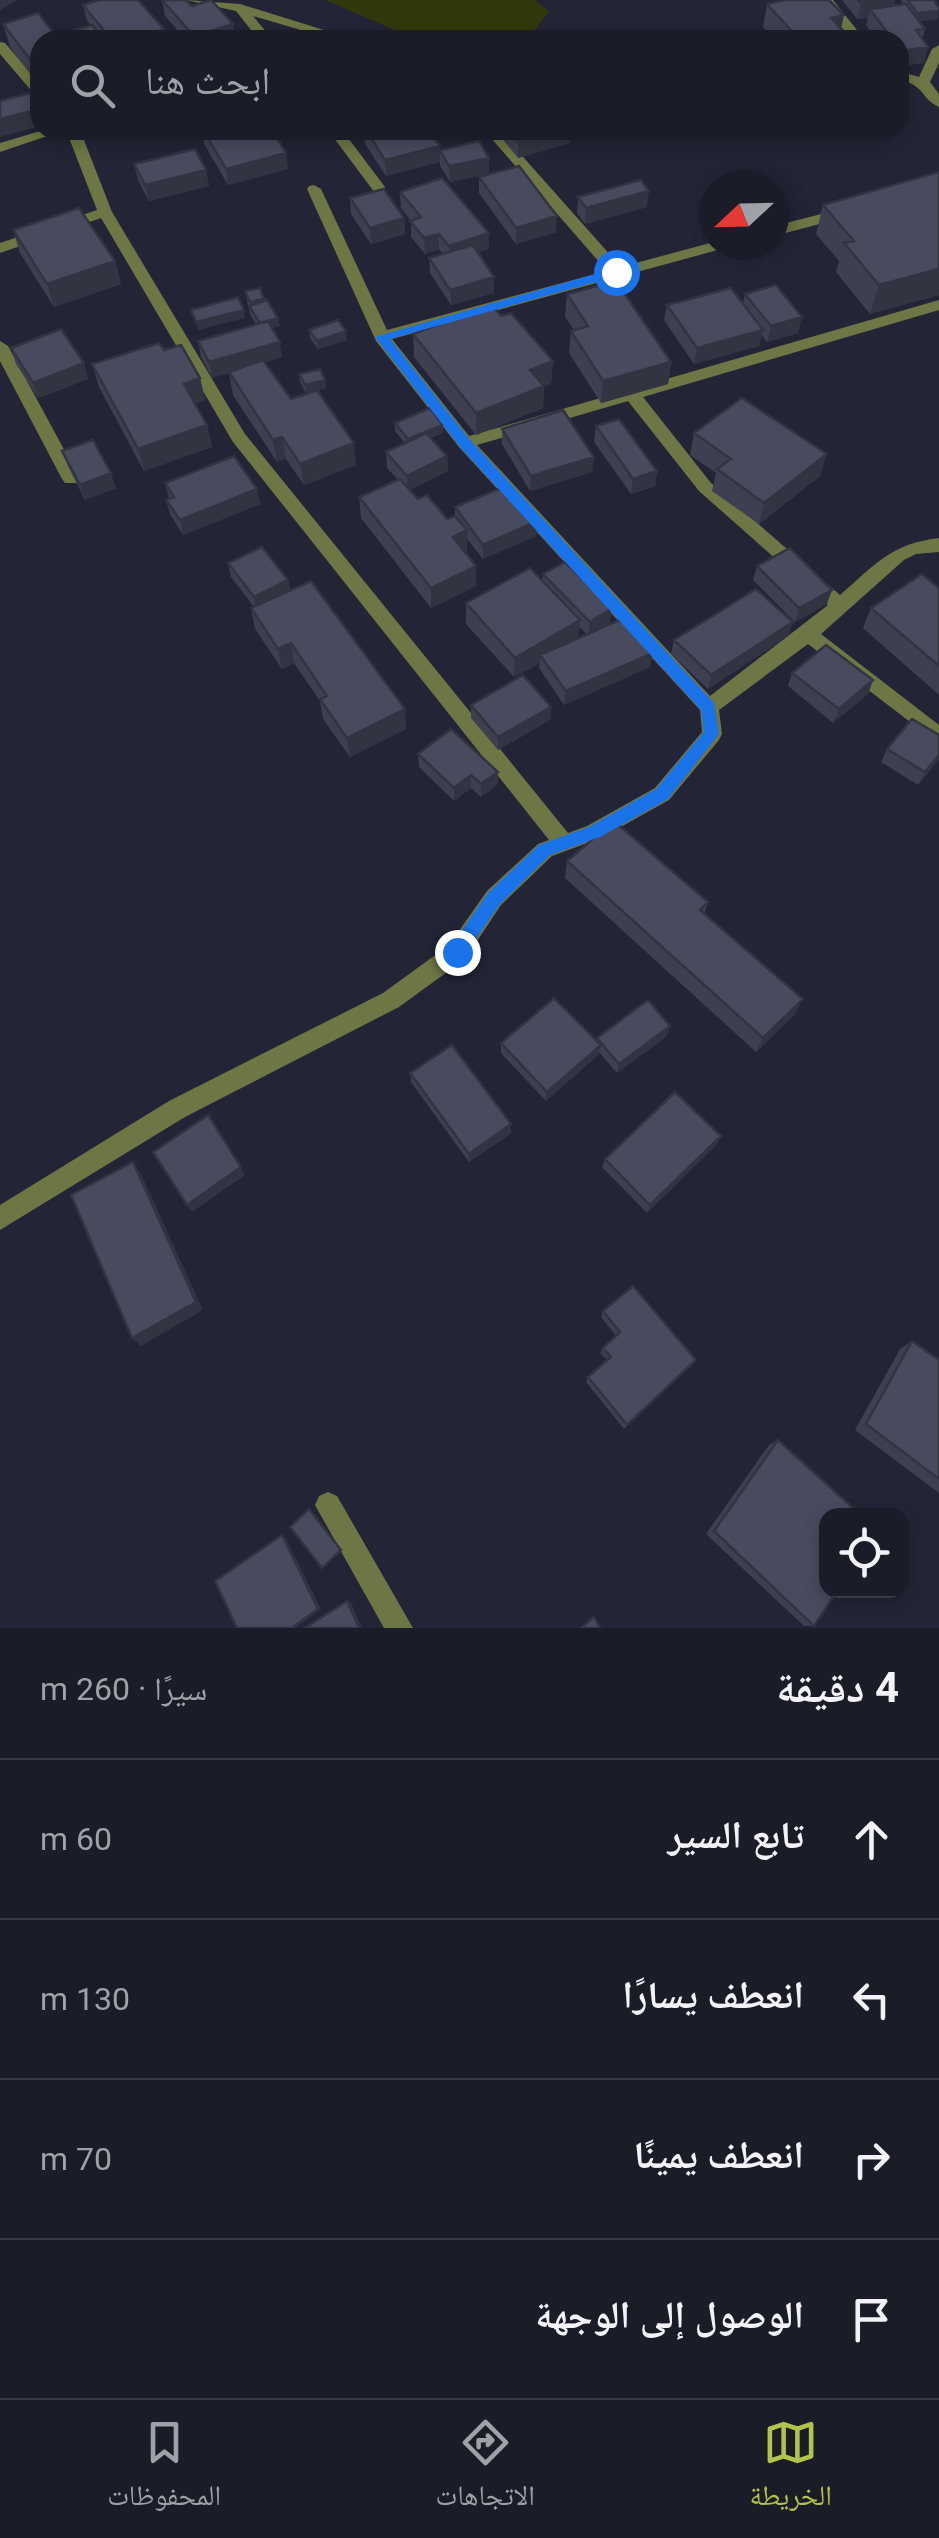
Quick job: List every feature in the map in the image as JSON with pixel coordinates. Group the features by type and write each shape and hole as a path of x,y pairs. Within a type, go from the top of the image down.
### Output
{"street":[{"path":"192,0 240,8 314,30"},
{"path":"826,0 850,30"},
{"path":"240,8 258,30"},
{"path":"0,46 6,63 30,83"},
{"path":"923,82 939,49"},
{"path":"909,78 923,82 939,102"},
{"path":"0,148 30,139"},
{"path":"78,140 105,212 239,438 564,843"},
{"path":"343,140 380,190"},
{"path":"500,140 616,272"},
{"path":"0,1218 178,1108 391,1000 457,952 494,898 544,850 594,832 662,794 712,734 709,708 465,443 382,337 314,190"},
{"path":"789,227 866,207"},
{"path":"0,248 105,212"},
{"path":"382,337 699,250"},
{"path":"465,443 939,304"},
{"path":"0,346 72,479"},
{"path":"632,396 705,487 842,606"},
{"path":"709,708 808,634 898,555 912,548 939,544"},
{"path":"808,634 939,736"},
{"path":"328,1505 399,1628"}],"green space":[{"path":"325,0 534,0 549,11 535,30 395,30"}],"building":[{"path":"99,0 138,0 164,29 104,30 83,5"},
{"path":"162,0 186,0 192,6 211,0 233,24 214,30 189,30"},
{"path":"829,0 844,15 831,18 842,30 791,30 767,4"},
{"path":"908,0 934,0 939,11 917,13"},
{"path":"906,4 925,29 916,30 928,47 909,50 909,30 886,30 870,9"},
{"path":"38,13 51,30 30,30 30,59 3,24"},
{"path":"30,93 30,111 0,119 0,101"},
{"path":"209,140 278,140 286,153 226,169"},
{"path":"372,140 436,140 440,146 385,160"},
{"path":"479,141 489,158 449,166 440,150"},
{"path":"195,149 206,170 145,185 134,164"},
{"path":"519,166 557,216 516,228 479,177"},
{"path":"939,172 939,269 879,285 844,243 854,241 823,205"},
{"path":"442,178 489,233 449,246 439,234 424,238 410,221 421,217 400,192"},
{"path":"641,180 649,191 586,208 578,197"},
{"path":"384,189 404,218 370,228 350,198"},
{"path":"79,208 115,261 47,284 13,230"},
{"path":"473,245 494,277 450,290 429,258"},
{"path":"616,281 671,362 603,381 571,331 588,326 567,294"},
{"path":"776,285 802,317 771,326 745,294"},
{"path":"260,288 264,299 250,302 245,291"},
{"path":"731,288 763,330 697,348 667,305"},
{"path":"238,297 244,310 196,322 191,310"},
{"path":"267,300 278,318 260,323 249,306"},
{"path":"492,305 501,316 511,313 553,361 530,370 544,386 476,413 413,334"},
{"path":"338,320 346,331 317,341 309,330"},
{"path":"268,321 280,342 209,362 198,341"},
{"path":"61,329 84,363 33,383 11,348"},
{"path":"159,343 164,350 181,345 200,378 184,384 207,425 138,449 92,364"},
{"path":"263,360 291,399 317,390 354,443 300,464 282,437 273,440 229,372"},
{"path":"320,369 325,380 305,385 299,374"},
{"path":"742,398 827,454 764,503 717,469 731,459 694,433"},
{"path":"430,408 443,425 408,439 395,423"},
{"path":"563,410 594,457 531,476 502,429"},
{"path":"619,419 657,471 633,479 596,426"},
{"path":"426,433 447,456 407,476 386,452"},
{"path":"93,440 111,473 80,485 62,451"},
{"path":"234,456 257,489 180,520 166,500 174,497 165,483"},
{"path":"400,479 418,499 427,495 447,519 455,516 467,530 453,537 476,566 431,588 359,497"},
{"path":"508,485 537,521 483,545 455,507"},
{"path":"262,547 288,580 254,597 228,563"},
{"path":"790,548 832,590 799,608 757,566"},
{"path":"565,562 612,608 590,622 543,574"},
{"path":"530,568 580,620 515,658 466,603"},
{"path":"922,574 939,588 939,666 871,608"},
{"path":"311,581 405,709 347,738 320,699 327,696 291,643 278,649 251,608"},
{"path":"756,589 793,622 711,675 674,640"},
{"path":"626,617 653,653 566,691 540,655"},
{"path":"826,645 873,680 839,709 792,673"},
{"path":"523,675 551,707 498,737 471,705"},
{"path":"912,719 939,735 939,755 925,772 887,749"},
{"path":"451,729 498,772 481,784 471,775 454,788 418,754"},
{"path":"614,821 708,902 700,910 803,999 763,1038 567,861"},
{"path":"554,998 601,1045 547,1092 501,1043"},
{"path":"648,1000 670,1026 619,1064 597,1038"},
{"path":"452,1045 511,1124 469,1154 410,1073"},
{"path":"675,1092 721,1136 650,1205 605,1159"},
{"path":"208,1115 241,1167 187,1205 153,1152"},
{"path":"133,1162 196,1302 132,1338 71,1195"},
{"path":"633,1286 696,1360 627,1425 588,1377 611,1357 603,1348 620,1332 603,1311"},
{"path":"912,1341 939,1360 939,1479 866,1424"},
{"path":"778,1440 853,1508 819,1508 819,1598 833,1598 814,1626 714,1531"},
{"path":"309,1509 341,1550 322,1568 290,1527"},
{"path":"282,1535 318,1609 292,1628 237,1628 215,1581"},
{"path":"347,1601 359,1628 305,1628"},
{"path":"594,1617 600,1628 581,1628"}],"route":[{"path":"457,952 494,898 544,850 594,832 662,794 712,734 709,708 465,443 382,337 616,272"}]}
